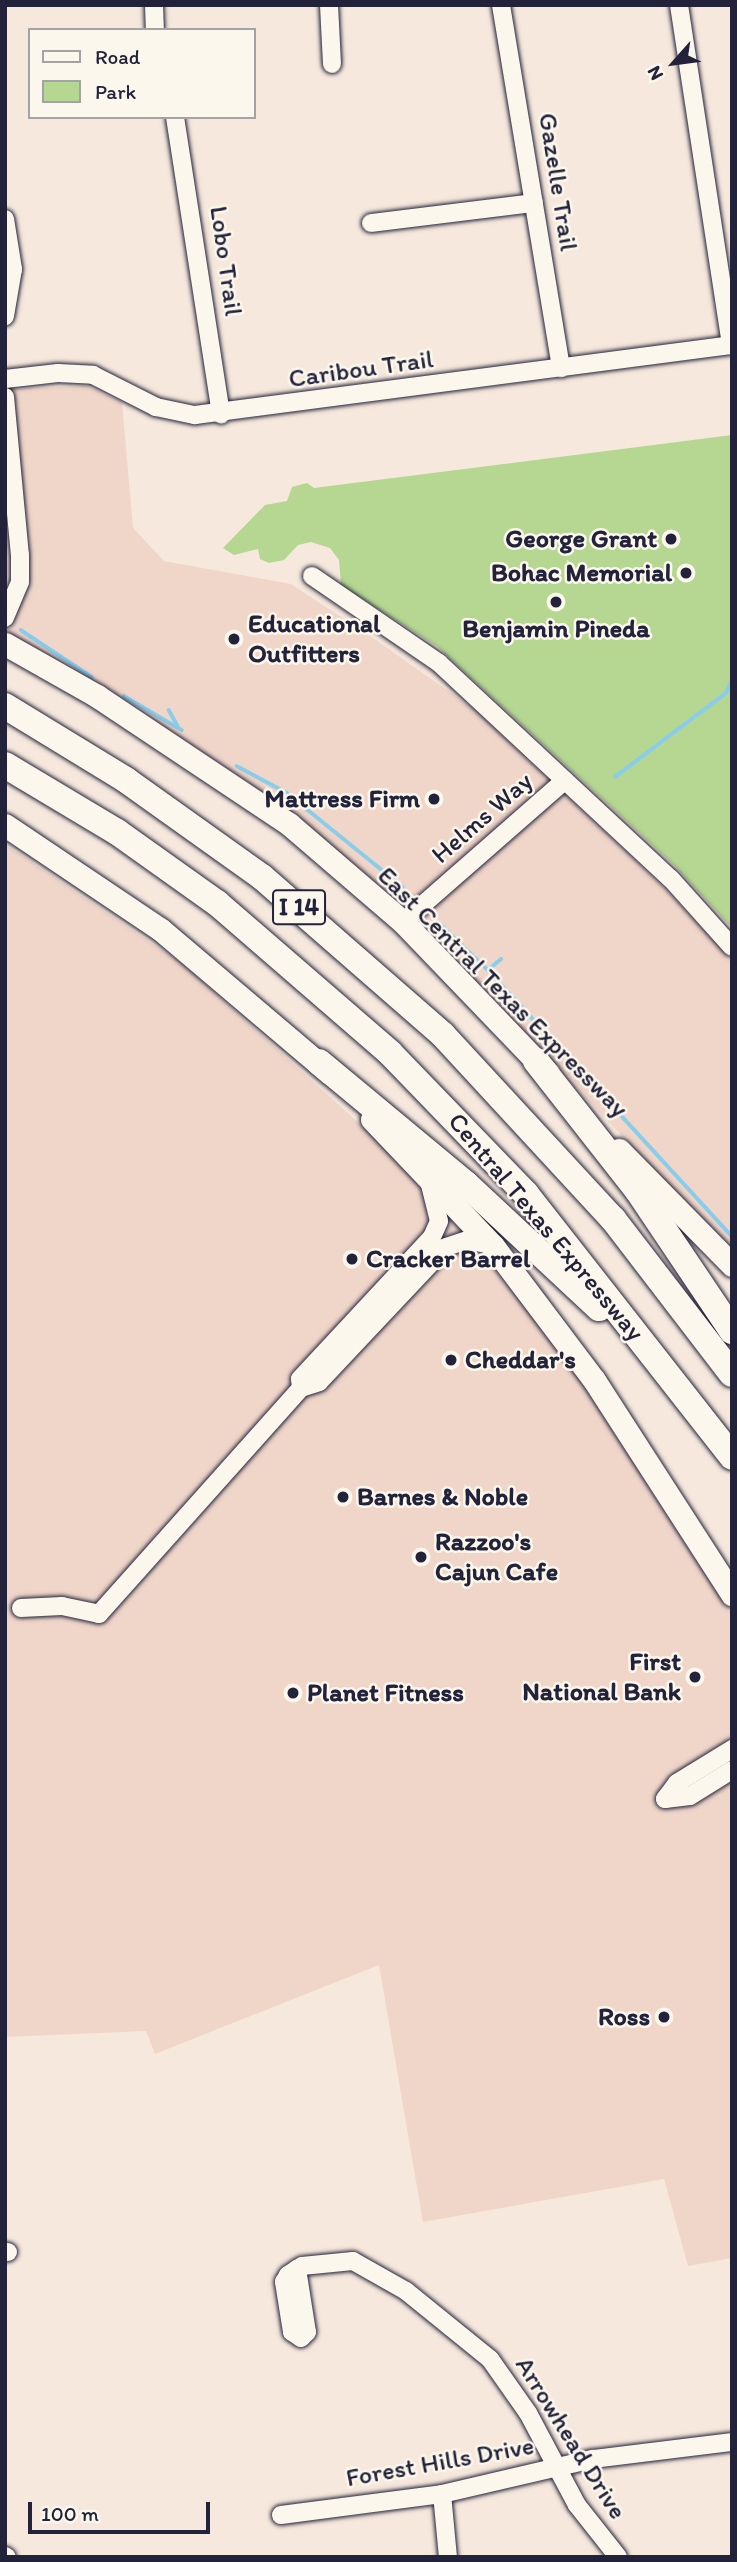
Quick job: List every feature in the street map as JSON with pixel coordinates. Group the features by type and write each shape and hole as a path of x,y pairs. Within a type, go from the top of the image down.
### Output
{"highway":[{"name":"Central Texas Expressway","path":"5,706 126,779 262,877 443,1035 613,1219 732,1374"},
{"name":"Central Texas Expressway","path":"5,765 117,832 217,903 390,1053 526,1194 732,1457"},
{"path":"536,1061 638,1191 732,1331"},
{"path":"319,1062 467,1184 599,1308 732,1473"}],"main road":[{"name":"East Central Texas Expressway","path":"5,644 102,699 289,824 403,922 732,1265"},
{"path":"5,825 160,929 319,1062 493,1246 594,1380 732,1594"}],"street":[{"path":"154,5 155,28"},
{"path":"329,5 332,64"},
{"name":"Gazelle Trail","path":"500,5 561,368"},
{"path":"679,5 732,345"},
{"name":"Lobo Trail","path":"175,119 222,414"},
{"path":"371,223 534,202"},
{"path":"5,219 13,269 5,316"},
{"name":"Caribou Trail","path":"5,379 76,373 106,381 156,407 195,415 222,414 732,345"},
{"path":"5,397 20,555 20,582 5,618"},
{"path":"312,576 439,663 671,879 732,947"},
{"name":"Helms Way","path":"403,922 565,780"},
{"path":"301,1388 300,1379 432,1237 439,1221 429,1179"},
{"path":"22,1608 62,1606 99,1615 301,1388 319,1382 446,1247 468,1240 493,1246"},
{"path":"732,1749 677,1783 665,1800 690,1796 732,1770"},
{"name":"Arrowhead Drive","path":"297,2269 331,2260 353,2261 382,2275 445,2320 490,2359 513,2388 577,2505 618,2557"},
{"name":"Forest Hills Drive","path":"281,2515 442,2494 557,2467 732,2442"},
{"path":"442,2494 448,2557"}],"shaded area":[{"path":"87,386 122,402 133,528 164,561 291,584 373,638 475,710 667,891 732,960 732,1250 397,902 5,634 5,389"},
{"path":"5,844 184,965 372,1135 458,1227 579,1372 732,1611 732,2258 688,2266 664,2179 423,2222 379,1965 155,2054 146,2031 5,2037"}],"green space":[{"path":"732,435 732,928 674,865 438,647 341,585 339,560 330,548 311,542 298,545 284,560 269,563 260,559 258,549 234,555 223,548 265,505 287,501 292,487 307,483 314,488"}],"waterway":[{"path":"21,630 92,677"},
{"path":"615,777 726,693 732,680"},
{"path":"124,696 182,730"},
{"path":"169,710 178,726"},
{"path":"237,766 287,793 403,887"},
{"path":"439,923 488,970 732,1236"},
{"path":"488,970 501,959"}],"place":[{"name":"George Grant","path":"671,539"},
{"name":"Bohac Memorial","path":"686,573"},
{"name":"Benjamin Pineda","path":"556,602"},
{"name":"Educational Outfitters","path":"234,639"},
{"name":"Mattress Firm","path":"434,799"},
{"name":"Cracker Barrel","path":"352,1259"},
{"name":"Cheddar's","path":"451,1360"},
{"name":"Barnes & Noble","path":"343,1497"},
{"name":"Razzoo's Cajun Cafe","path":"421,1557"},
{"name":"First National Bank","path":"695,1677"},
{"name":"Planet Fitness","path":"293,1693"},
{"name":"Ross","path":"664,2017"}]}
